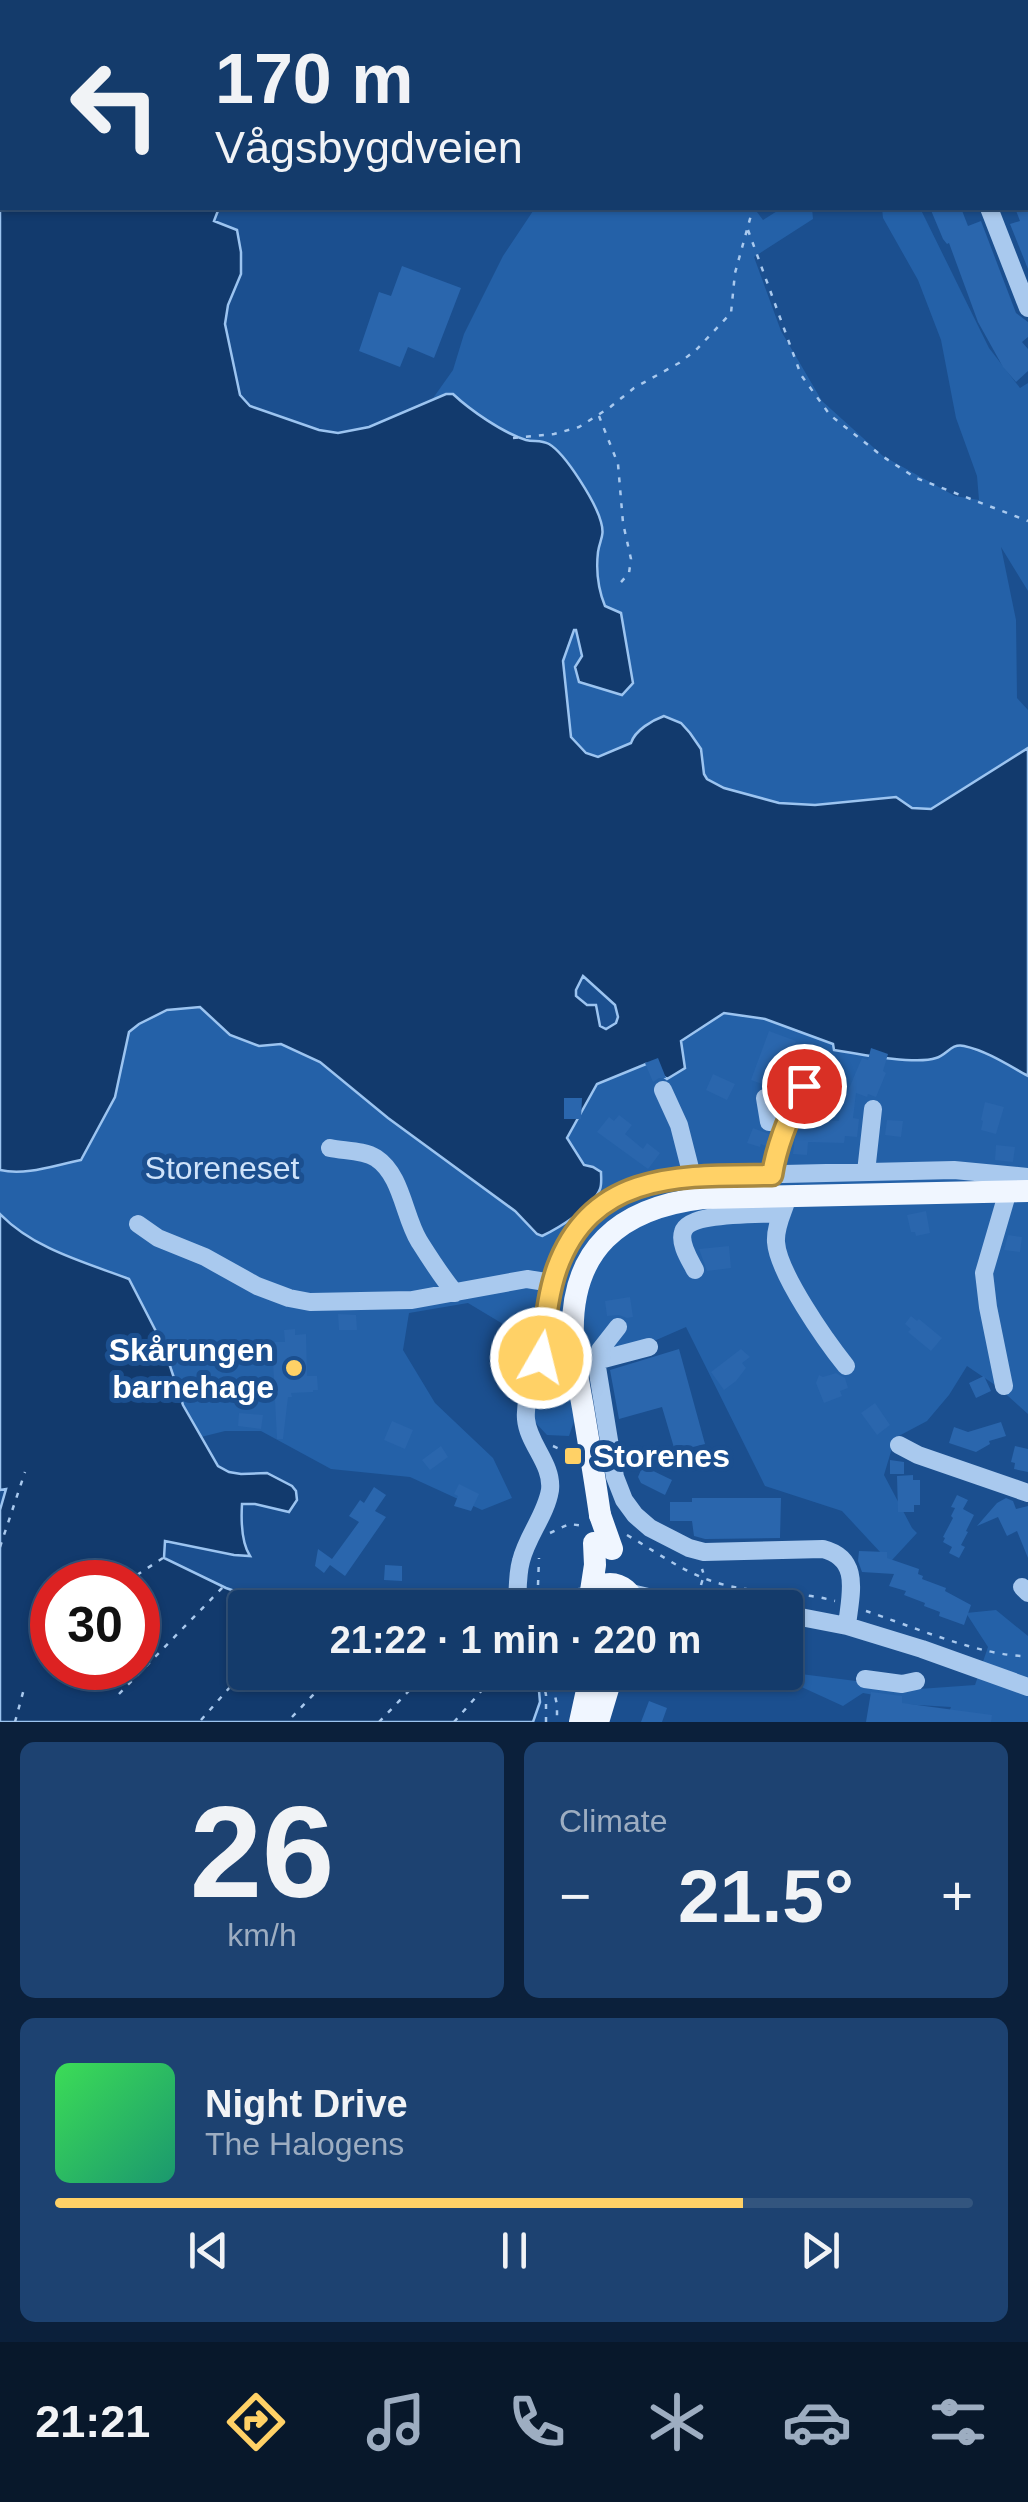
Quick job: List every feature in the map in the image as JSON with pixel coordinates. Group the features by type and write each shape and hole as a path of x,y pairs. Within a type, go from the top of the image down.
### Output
{"main road":[{"path":"589,1590 603,1546 573,1338 581,1278 603,1240 633,1217 656,1207 704,1198 785,1204 1018,1192"},
{"path":"603,1546 628,1590"},
{"path":"580,1722 587,1690"},
{"path":"598,1722 608,1690"}],"street":[{"path":"990,210 1028,308"},
{"path":"772,1175 776,1152 804,1086"},
{"path":"663,1090 682,1136 692,1176"},
{"path":"765,1098 769,1122"},
{"path":"866,1172 873,1109"},
{"path":"330,1148 368,1155 386,1167 436,1272 455,1292"},
{"path":"519,1590 520,1561 550,1488 547,1470 529,1437 527,1397 541,1358 557,1267 572,1238 602,1207 639,1186 692,1176 954,1170 1028,1177"},
{"path":"1004,1386 984,1273 1018,1192"},
{"path":"695,1270 682,1238 690,1222 785,1204 776,1236 782,1264 816,1326 846,1366"},
{"path":"138,1224 158,1238 205,1257 274,1294 310,1302 412,1300 527,1279 552,1283"},
{"path":"618,1327 596,1361 616,1477 624,1500 635,1515 656,1532 704,1552 834,1552 845,1562 851,1577 846,1626"},
{"path":"596,1361 649,1348"},
{"path":"899,1445 1028,1492"},
{"path":"803,1618 922,1649 1028,1687"},
{"path":"864,1678 902,1684 916,1681"}],"path":[{"path":"512,438 579,427 634,388 687,358 731,313 735,273 753,210"},
{"path":"748,230 801,376 830,415 916,478 1028,521"},
{"path":"599,415 618,464 631,559 630,573 616,588"},
{"path":"0,1547 25,1472"},
{"path":"160,1561 164,1558"},
{"path":"119,1694 224,1586"},
{"path":"15,1722 25,1686"},
{"path":"201,1720 228,1689"},
{"path":"292,1717 318,1690"},
{"path":"379,1722 410,1690"},
{"path":"454,1722 482,1690"},
{"path":"545,1690 546,1722"},
{"path":"554,1690 557,1722"}],"green space":[{"path":"534,210 756,210 763,220 779,210 812,210 813,219 754,257 781,331 822,401 883,456 955,496 979,500 977,476 956,418 941,340 918,280 883,218 882,210 921,210 989,348 1020,388 1028,383 1028,591 1001,547 1016,620 1017,698 1028,710 1028,748 931,809 912,808 896,797 815,805 779,803 724,788 707,779 701,749 632,743 594,758 586,753 571,737 563,660 574,629 583,656 579,682 622,695 609,610 599,591 599,546 540,441 505,431 452,394 431,401 453,370 464,334 503,256"},
{"name":"Storeneset","path":"200,1007 259,1046 280,1044 320,1062 388,1118 515,1211 542,1236 561,1227 593,1199 593,1167 584,1165 567,1138 597,1084 646,1064 724,1013 765,1019 834,1044 937,1058 957,1045 989,1055 1028,1076 1028,1414 967,1366 927,1421 895,1438 884,1475 917,1533 892,1560 894,1567 842,1511 765,1486 686,1327 622,1355 595,1360 569,1436 547,1435 516,1402 503,1324 468,1303 409,1313 403,1350 435,1403 493,1458 512,1498 482,1510 410,1477 331,1469 261,1431 225,1431 201,1437 183,1405 163,1345 61,1254 15,1229 0,1214 0,1170 4,1172 138,1024 168,1011"},
{"path":"996,1610 1028,1636 1028,1722 945,1722 951,1707 900,1704 863,1693 843,1706 803,1688 803,1674 919,1689 975,1685 988,1647 966,1613"}],"shaded area":[{"path":"0,210 218,210 214,221 237,230 241,252 241,274 225,324 240,395 250,406 338,433 369,427 453,394 497,427 556,449 587,492 601,522 599,586 605,606 621,613 633,683 622,695 579,682 575,667 582,656 574,630 563,661 571,737 586,753 598,757 631,743 640,730 664,716 681,723 690,733 701,749 707,779 724,788 779,803 815,805 896,797 912,808 931,809 1028,748 1028,1076 964,1046 927,1060 901,1060 834,1050 833,1044 765,1019 724,1013 681,1041 685,1068 667,1079 646,1064 597,1084 567,1138 584,1165 601,1172 600,1189 583,1210 542,1236 515,1211 388,1118 320,1062 281,1044 259,1046 230,1035 200,1007 167,1010 129,1032 115,1097 81,1160 30,1171 0,1170","holes":["583,976 615,1005 618,1017 606,1029 600,1026 596,1005 587,1005 576,996"]},
{"path":"0,1214 28,1237 129,1279 163,1345 183,1405 218,1466 241,1474 267,1473 296,1491 297,1500 289,1512 242,1504 243,1538 250,1556 165,1541 164,1558 232,1590 228,1590 228,1690 539,1690 540,1702 533,1722 0,1722 0,1510 6,1489 0,1490"}],"building":[{"path":"931,210 962,210 968,226 981,221 1016,313 1028,322 1028,337 1022,342 1028,349 1028,371 1016,382 978,322 949,243 943,239"},
{"path":"1016,210 1028,210 1028,269 1010,224 1020,221"},
{"path":"402,266 461,288 434,358 408,347 400,367 359,351 379,292 391,296"},
{"path":"769,1031 796,1041 790,1060 781,1057 770,1087 751,1080"},
{"path":"871,1048 888,1054 883,1071 886,1073 876,1097 856,1093 853,1118 859,1119 857,1137 845,1136 844,1143 808,1142 807,1155 793,1154 802,1118 839,1121 841,1098 845,1098 862,1058 868,1060"},
{"path":"658,1058 666,1078 653,1082 645,1063"},
{"path":"713,1074 735,1084 727,1100 706,1090"},
{"path":"774,1079 789,1087 780,1108 771,1087"},
{"path":"564,1098 582,1098 581,1119 564,1119"},
{"path":"985,1102 1004,1107 996,1134 981,1130"},
{"path":"619,1115 632,1125 625,1134 643,1149 647,1143 660,1153 648,1169 597,1132 609,1117 614,1121"},
{"path":"887,1120 903,1121 901,1137 885,1135"},
{"path":"753,1128 769,1134 766,1146 747,1143"},
{"path":"996,1145 1015,1147 1013,1162 995,1160"},
{"path":"926,1211 930,1233 916,1236 911,1232 907,1215"},
{"path":"1008,1235 1022,1237 1020,1252 1004,1250"},
{"path":"729,1246 731,1268 707,1271 699,1249"},
{"path":"630,1297 633,1317 607,1316 605,1301"},
{"path":"338,1314 356,1315 357,1330 339,1330"},
{"path":"911,1316 942,1338 931,1351 908,1332 911,1329 905,1324"},
{"path":"295,1329 295,1335 306,1334 307,1376 317,1376 318,1390 291,1393 283,1439 277,1439 272,1342 285,1342 284,1330"},
{"path":"679,1349 705,1444 677,1451 678,1464 662,1464 662,1451 675,1451 662,1407 619,1419 610,1370"},
{"path":"741,1349 750,1357 742,1363 746,1368 724,1390 711,1372"},
{"path":"836,1373 845,1378 848,1388 840,1391 842,1396 824,1403 816,1383 819,1375"},
{"path":"984,1376 991,1391 976,1398 969,1383"},
{"path":"875,1403 890,1425 877,1435 861,1413"},
{"path":"239,1413 263,1415 261,1429 238,1426"},
{"path":"392,1421 413,1430 405,1449 384,1440"},
{"path":"1001,1422 1006,1436 989,1441 976,1452 949,1443 954,1427 968,1432"},
{"path":"441,1446 448,1457 430,1470 422,1460"},
{"path":"1015,1446 1028,1449 1028,1472 1014,1469 1015,1463 1011,1462"},
{"path":"890,1460 904,1462 904,1474 890,1474"},
{"path":"647,1468 672,1480 665,1495 641,1483 638,1477"},
{"path":"913,1475 913,1480 920,1480 920,1505 914,1505 914,1512 898,1512 897,1476"},
{"path":"459,1484 479,1494 471,1511 454,1506"},
{"path":"374,1487 386,1495 375,1511 386,1517 345,1576 330,1565 324,1573 315,1566 318,1549 332,1559 359,1522 349,1516"},
{"path":"957,1495 968,1500 963,1509 974,1515 959,1558 949,1553 952,1547 943,1542"},
{"path":"692,1498 781,1498 780,1538 694,1536 692,1521 670,1521 670,1502 692,1502"},
{"path":"1006,1498 1013,1501 1016,1509 1028,1506 1028,1558 1017,1531 1007,1536 998,1517 977,1526"},
{"path":"859,1551 887,1552 887,1558 919,1569 922,1579 946,1588 945,1591 971,1605 964,1625 939,1616 940,1612 924,1606 925,1603 904,1595 906,1591 889,1586 894,1574 862,1572"},
{"path":"385,1565 402,1566 402,1581 384,1580"},
{"path":"871,1692 902,1696 902,1703 992,1715 991,1722 866,1722"},
{"path":"649,1701 667,1708 662,1722 641,1722"}],"place":[{"name":"Skårungen barnehage","path":"294,1368"},
{"name":"Storenes","path":"573,1456"}],"route":[{"path":"541,1358 557,1267 572,1238 590,1218 612,1199 651,1182 692,1176 772,1175 776,1152 804,1086"}]}
